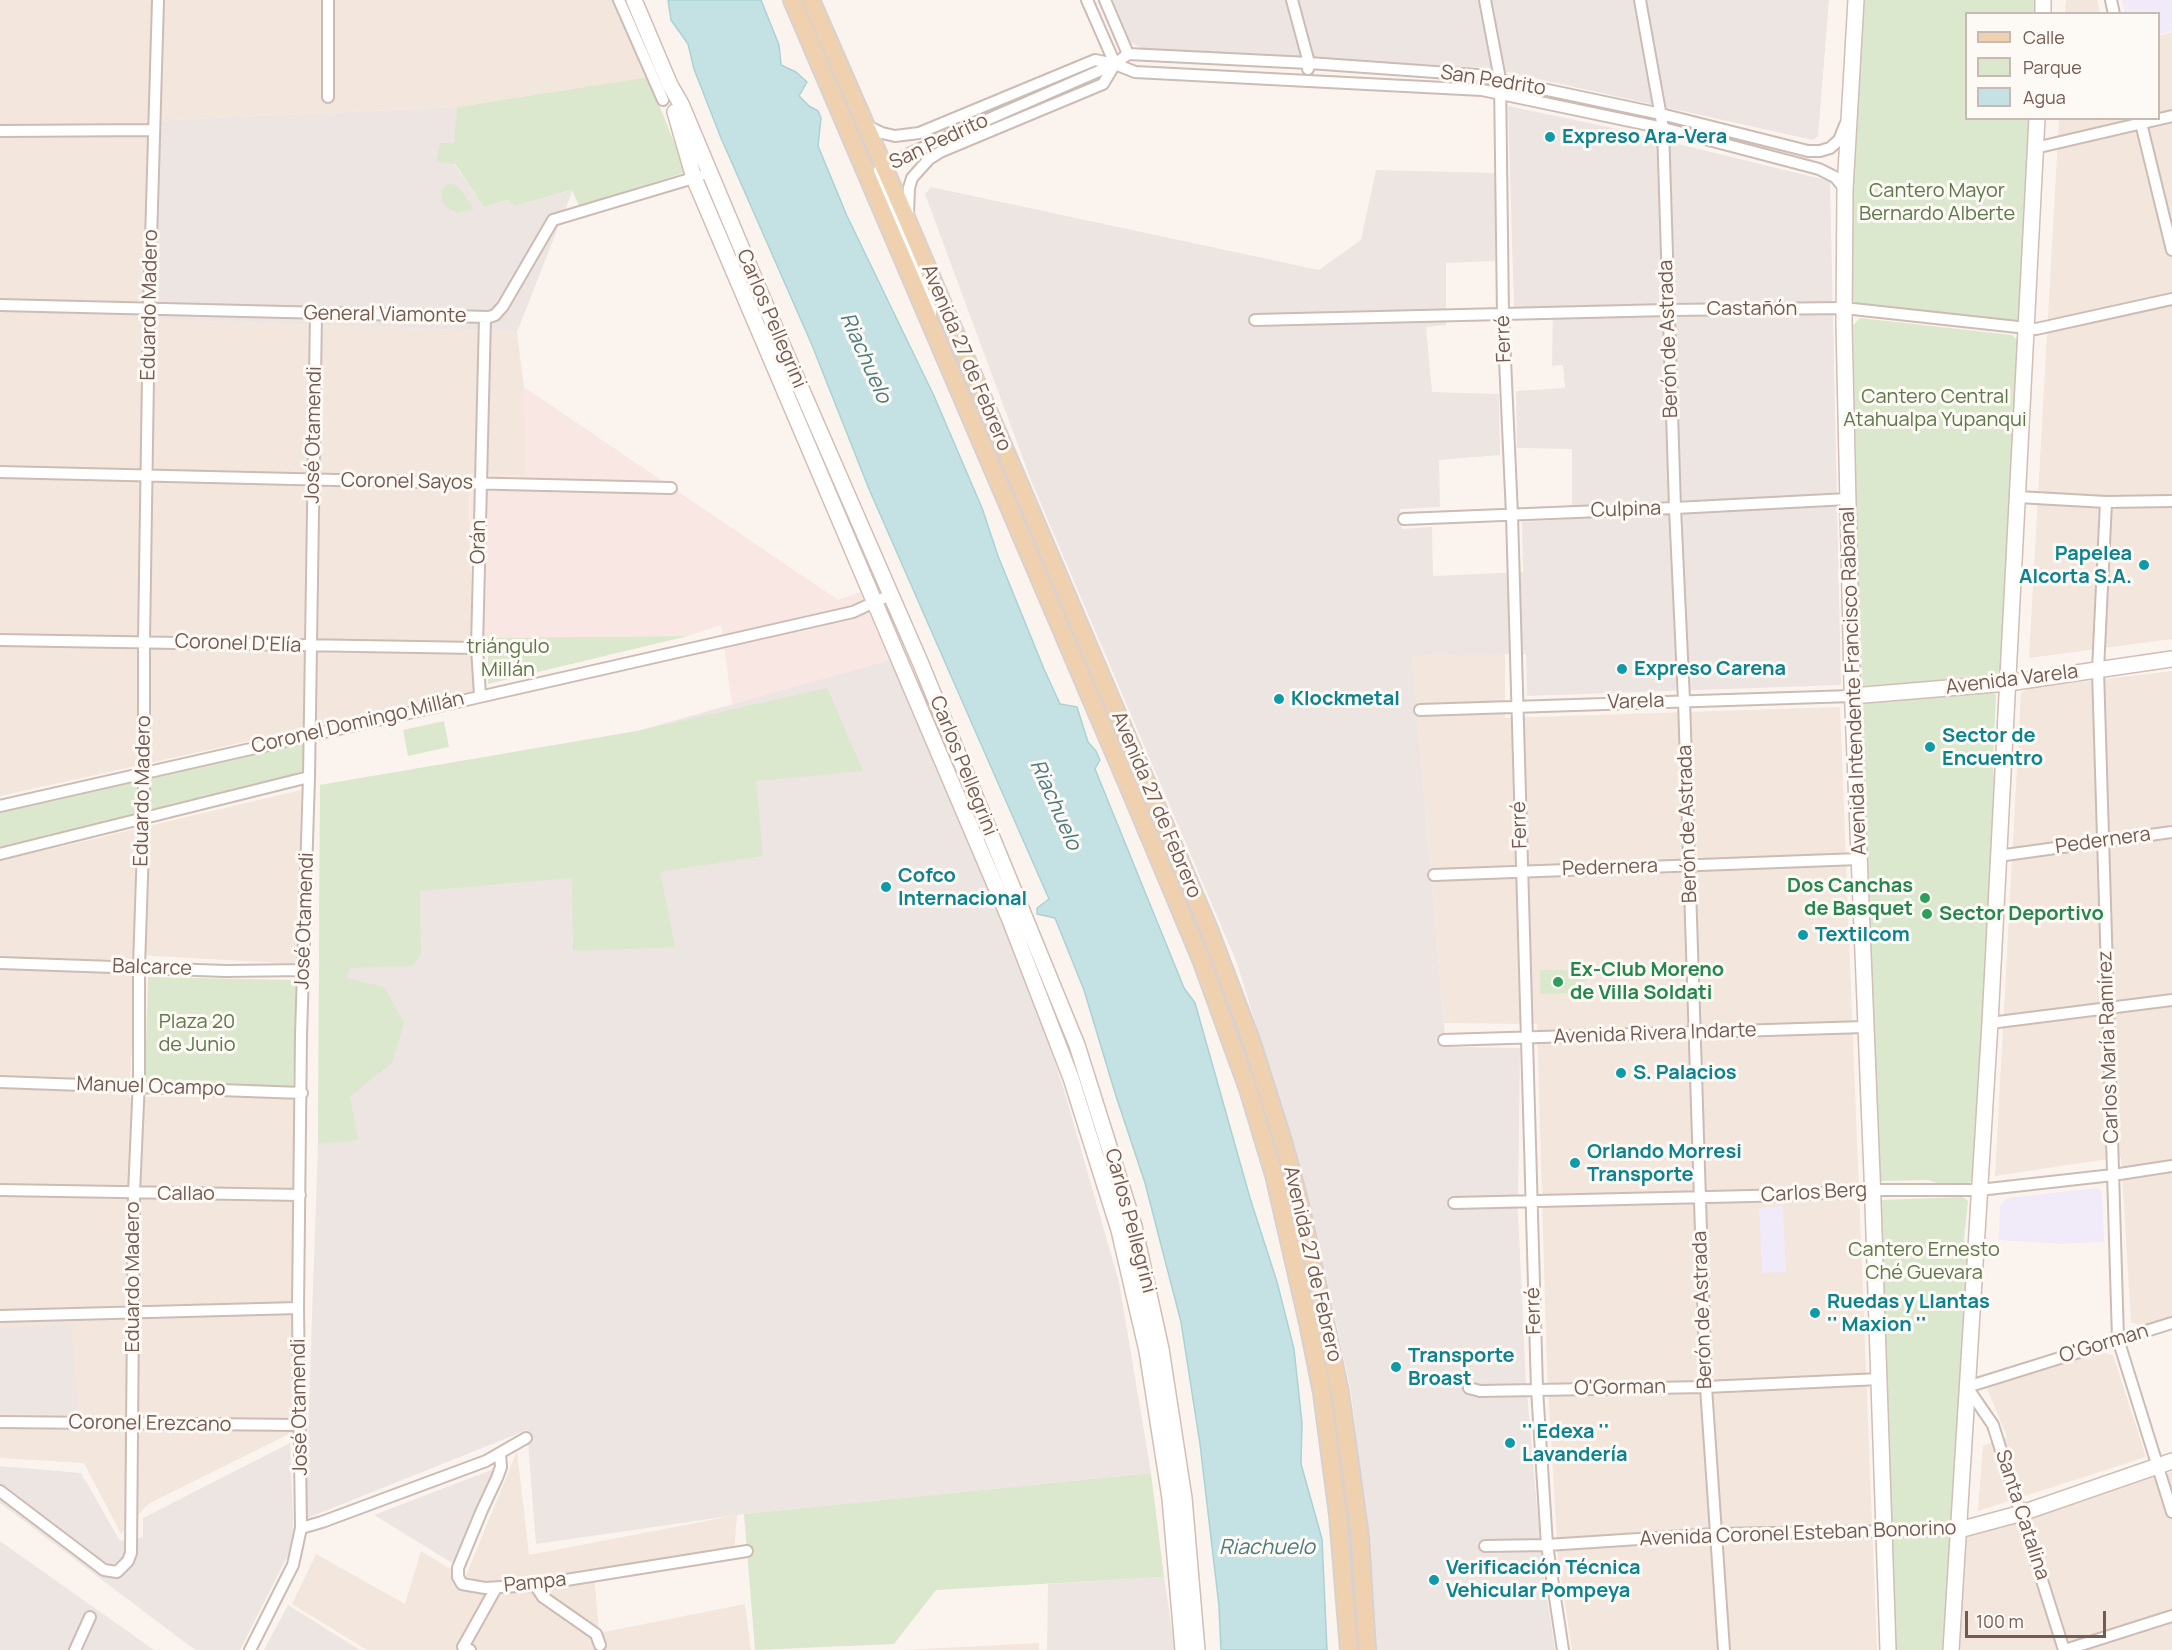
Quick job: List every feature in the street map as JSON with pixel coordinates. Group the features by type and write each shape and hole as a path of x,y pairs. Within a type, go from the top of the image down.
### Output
{"main road":[{"name":"Carlos Pellegrini","path":"634,0 670,85 680,129 925,675 1077,1045 1134,1226 1161,1349 1174,1420 1184,1498 1197,1650"},
{"name":"Avenida 27 de Febrero","path":"792,0 1110,742 1106,757 1120,790 1123,792 1130,790 1202,962 1248,1089 1274,1175 1269,1189 1275,1211 1282,1212 1322,1392 1338,1515 1349,1650"},
{"name":"Avenida 27 de Febrero","path":"811,0 1209,929 1251,1040 1301,1207 1340,1392 1360,1537 1367,1650"},
{"name":"Avenida Intendente Francisco Rabanal","path":"1856,0 1845,189 1844,308 1852,696 1880,1379 1888,1650"},
{"path":"1951,1650 1974,1264 1975,1190 1990,1023 2037,120"},
{"name":"Carlos Pellegrini","path":"701,175 874,602 1010,920 1051,1023 1089,1134 1119,1230 1147,1350 1170,1498 1183,1650"},
{"name":"Avenida Varela","path":"1852,696 2008,683 2172,659"},
{"path":"1130,790 1146,783"},
{"path":"1282,1212 1301,1207"},
{"path":"1322,1392 1340,1392"},
{"name":"Avenida Coronel Esteban Bonorino","path":"1959,1530 2022,1513 2165,1463"}],"street":[{"name":"Eduardo Madero","path":"0,1491 104,1570 112,1573 122,1569 128,1561 131,1552 134,1193 139,1087 139,967 144,817 149,309 158,0"},
{"path":"328,0 328,97"},
{"path":"619,0 663,100"},
{"path":"1087,0 1115,64"},
{"path":"1105,0 1128,54"},
{"path":"1292,0 1309,63 1308,80"},
{"name":"Ferré","path":"1485,0 1500,79 1503,315 1512,514 1537,1389 1547,1545 1563,1650"},
{"name":"Berón de Astrada","path":"1640,0 1663,128 1706,1387 1724,1650"},
{"name":"San Pedrito","path":"930,321 931,301 878,175 883,166 1115,64 1128,54 1309,63 1477,75 1661,114 1808,151 1830,148 1839,140 1848,117"},
{"name":"San Pedrito","path":"864,124 882,133 895,136 908,135 929,129 1095,60 1115,64 1135,72 1482,90 1663,128 1819,168 1835,177 1845,189"},
{"name":"San Pedrito","path":"908,222 909,188 912,178 929,159 940,152 1103,84 1115,64"},
{"path":"2035,148 2141,122 2172,250"},
{"path":"0,131 153,130"},
{"name":"General Viamonte","path":"0,305 316,314 484,317 495,315 503,306 553,220 701,175"},
{"name":"Castañón","path":"1255,320 1844,308 2026,329 2045,329 2172,299"},
{"name":"José Otamendi","path":"302,1528 298,1308 316,314"},
{"name":"Orán","path":"480,695 477,648 484,317"},
{"name":"Coronel Sayos","path":"0,472 671,488"},
{"path":"2018,497 2106,502 2172,501"},
{"name":"Culpina","path":"1404,519 1848,499"},
{"name":"Carlos María Ramírez","path":"2106,502 2098,670 2118,1339 2165,1463 2172,1512"},
{"name":"Coronel Domingo Millán","path":"0,806 853,612 890,595"},
{"name":"Coronel D'Elía","path":"0,640 477,648"},
{"name":"Varela","path":"1420,710 1852,696"},
{"path":"0,854 309,777"},
{"name":"Pedernera","path":"1998,856 2172,832"},
{"name":"Pedernera","path":"1434,875 1859,859"},
{"name":"Balcarce","path":"0,963 226,971 304,970"},
{"path":"1990,1023 2172,1000"},
{"name":"Avenida Rivera Indarte","path":"1444,1040 1526,1039 1695,1031 1865,1028"},
{"name":"Manuel Ocampo","path":"0,1082 302,1093"},
{"name":"Carlos Berg","path":"1454,1203 1700,1198 1872,1190 1975,1190 2172,1166"},
{"name":"Callao","path":"0,1190 300,1195"},
{"path":"0,1316 298,1308"},
{"name":"O'Gorman","path":"1967,1387 2172,1323"},
{"name":"O'Gorman","path":"1469,1388 1480,1391 1706,1387 1880,1379"},
{"name":"Santa Catalina","path":"1967,1387 1993,1425 2064,1650"},
{"name":"Coronel Erezcano","path":"0,1422 300,1425"},
{"path":"250,1650 293,1564 302,1528 486,1461 526,1438"},
{"name":"Pampa","path":"500,1454 501,1467 498,1479 482,1510 458,1568 458,1576 462,1584 476,1588 535,1586 747,1551"},
{"name":"Avenida Coronel Esteban Bonorino","path":"1485,1546 1547,1545 1715,1534 1959,1530"},
{"path":"535,1586 543,1597 596,1634 600,1645"},
{"path":"470,1650 463,1647 496,1588"},
{"path":"2064,1650 2172,1616"},
{"path":"75,1650 90,1617"}],"shaded area":[{"path":"0,0 615,0 648,77 457,107 148,121 150,319 517,332 525,395 525,476 469,473 476,691 0,796"},
{"path":"1113,0 1829,0 1818,136 1813,140 1489,68 1144,49 1131,43"},
{"path":"2066,0 2097,0 2100,12 2065,12"},
{"path":"2122,0 2172,0 2172,31 2160,34 2160,12 2125,12"},
{"path":"2172,32 2172,639 2029,658 2059,120 2160,120 2160,36"},
{"path":"1508,106 1608,127 1830,181 1841,685 1527,696 1526,654 1412,656 1446,1047 1520,1048 1518,1211 1526,1382 1542,1564 1555,1650 1374,1650 1369,1548 1351,1392 1310,1201 1237,963 1032,483 925,194 931,187 1319,270 1361,240 1376,170 1496,173 1495,261 1446,263 1446,325 1426,327 1432,392 1499,394 1500,455 1439,460 1440,507 1400,509 1402,529 1432,527 1433,576 1523,572 1522,522 1572,519 1572,449 1517,448 1516,391 1565,388 1563,365 1552,366 1553,307 1514,307"},
{"path":"457,107 454,164 484,207 510,200 515,206 573,190 517,332 149,319 148,121"},
{"path":"524,387 838,600 860,592 890,660 732,705 721,625 688,636 488,638 473,636 469,473 525,476"},
{"path":"1505,654 1505,718 1840,707 1877,1650 1572,1650 1558,1558 1547,1370 1537,1024 1444,1023 1412,656"},
{"path":"890,660 1033,994 1064,1090 1119,1282 1151,1473 744,1514 536,1544 527,1430 305,1519 318,1144 320,785 637,731"},
{"path":"2172,671 2172,1317 2141,1326 2131,1322 2121,1157 1995,1176 2021,693 2030,688"},
{"path":"301,790 298,964 137,955 129,1097 298,1096 293,1432 148,1504 121,1534 84,1463 0,1458 0,861"},
{"path":"2098,1188 2102,1192 2104,1242 2060,1244 1999,1240 2000,1206 2007,1198"},
{"path":"1783,1206 1786,1272 1762,1273 1759,1208"},
{"path":"71,1323 78,1415 0,1412 0,1328"},
{"path":"2100,1352 2113,1355 2146,1457 1978,1511 1983,1446 2007,1437 1987,1388"},
{"path":"290,1443 294,1543 240,1650 195,1650 0,1503 0,1466 81,1473 120,1541 143,1537 143,1518"},
{"path":"517,1451 529,1555 737,1515 734,1555 594,1574 599,1633 745,1604 751,1650 367,1650 292,1604 316,1554 405,1604 421,1551 465,1578"},
{"path":"499,1467 457,1566 374,1515"},
{"path":"2172,1472 2172,1650 1959,1650 1965,1537 2106,1490"},
{"path":"0,1541 154,1650 0,1650"},
{"path":"1164,1577 1175,1650 1047,1650 1048,1584"},
{"path":"288,1605 360,1650 264,1650"},
{"path":"1039,1643 1039,1650 904,1650"}],"green space":[{"name":"Cantero Mayor Bernardo Alberte","path":"1865,0 2036,0 2035,12 1965,12 1965,120 2030,120 2020,316 2017,321 2011,323 1858,304 1851,299 1847,140 1855,124"},
{"path":"648,77 686,172 579,206 572,190 515,206 509,200 484,207 455,164 436,162 440,143 454,143 457,107"},
{"path":"449,183 458,186 474,209 457,213 441,201 442,190"},
{"name":"Cantero Central Atahualpa Yupanqui","path":"1860,318 2012,335 2017,340 2020,348 2001,671 1997,676 1863,686 1860,684 1853,325"},
{"name":"triángulo Millán","path":"688,636 488,684 488,638"},
{"path":"827,688 863,771 756,781 763,856 660,872 675,947 573,951 572,878 420,891 421,954 412,966 350,968 347,978 384,987 404,1023 392,1063 350,1096 358,1140 318,1144 320,785 637,731"},
{"path":"1992,692 1996,695 1993,763 1995,791 1974,1178 1967,1185 1944,1185 1928,1180 1880,1181 1877,1178 1858,710 1868,701"},
{"path":"444,721 449,747 408,756 403,730"},
{"path":"309,734 309,777 0,854 0,806"},
{"name":"Ex-Club Moreno de Villa Soldati","path":"1540,970 1587,970 1587,981 1576,982 1577,993 1540,994"},
{"name":"Plaza 20 de Junio","path":"148,977 296,980 293,1087 145,1083"},
{"name":"Cantero Ernesto Ché Guevara","path":"1963,1197 1968,1201 1964,1239 1968,1258 1944,1650 1896,1650 1878,1208 1882,1200"},
{"path":"1151,1473 1164,1577 936,1590 894,1644 755,1650 744,1514"}],"water":[{"name":"Riachuelo","path":"668,0 761,0 779,45 781,65 796,72 807,82 799,96 818,111 821,118 818,146 847,216 934,396 982,508 998,556 1044,669 1060,704 1077,707 1088,742 1100,760 1095,769 1184,988 1195,1003 1250,1198 1277,1282 1294,1349 1302,1423 1301,1464 1322,1539 1327,1650 1221,1650 1219,1606 1200,1444 1181,1322 1145,1183 1084,990 1055,918 1037,914 1037,908 1049,899 869,489 812,345 721,138 694,69 688,44 671,20"}],"place":[{"name":"Expreso Ara-Vera","path":"1550,137"},
{"name":"Papelea Alcorta S.A.","path":"2144,565"},
{"name":"Expreso Carena","path":"1622,669"},
{"name":"Klockmetal","path":"1279,699"},
{"name":"Sector de Encuentro","path":"1930,747"},
{"name":"Cofco Internacional","path":"886,887"},
{"name":"Dos Canchas de Basquet","path":"1925,898"},
{"name":"Sector Deportivo","path":"1927,914"},
{"name":"Textilcom","path":"1803,935"},
{"name":"Ex-Club Moreno de Villa Soldati","path":"1558,982"},
{"name":"S. Palacios","path":"1621,1073"},
{"name":"Orlando Morresi Transporte","path":"1575,1163"},
{"name":"Ruedas y Llantas '' Maxion ''","path":"1815,1313"},
{"name":"Transporte Broast","path":"1396,1367"},
{"name":"'' Edexa '' Lavandería","path":"1510,1443"},
{"name":"Verificación Técnica Vehicular Pompeya","path":"1434,1580"}]}
